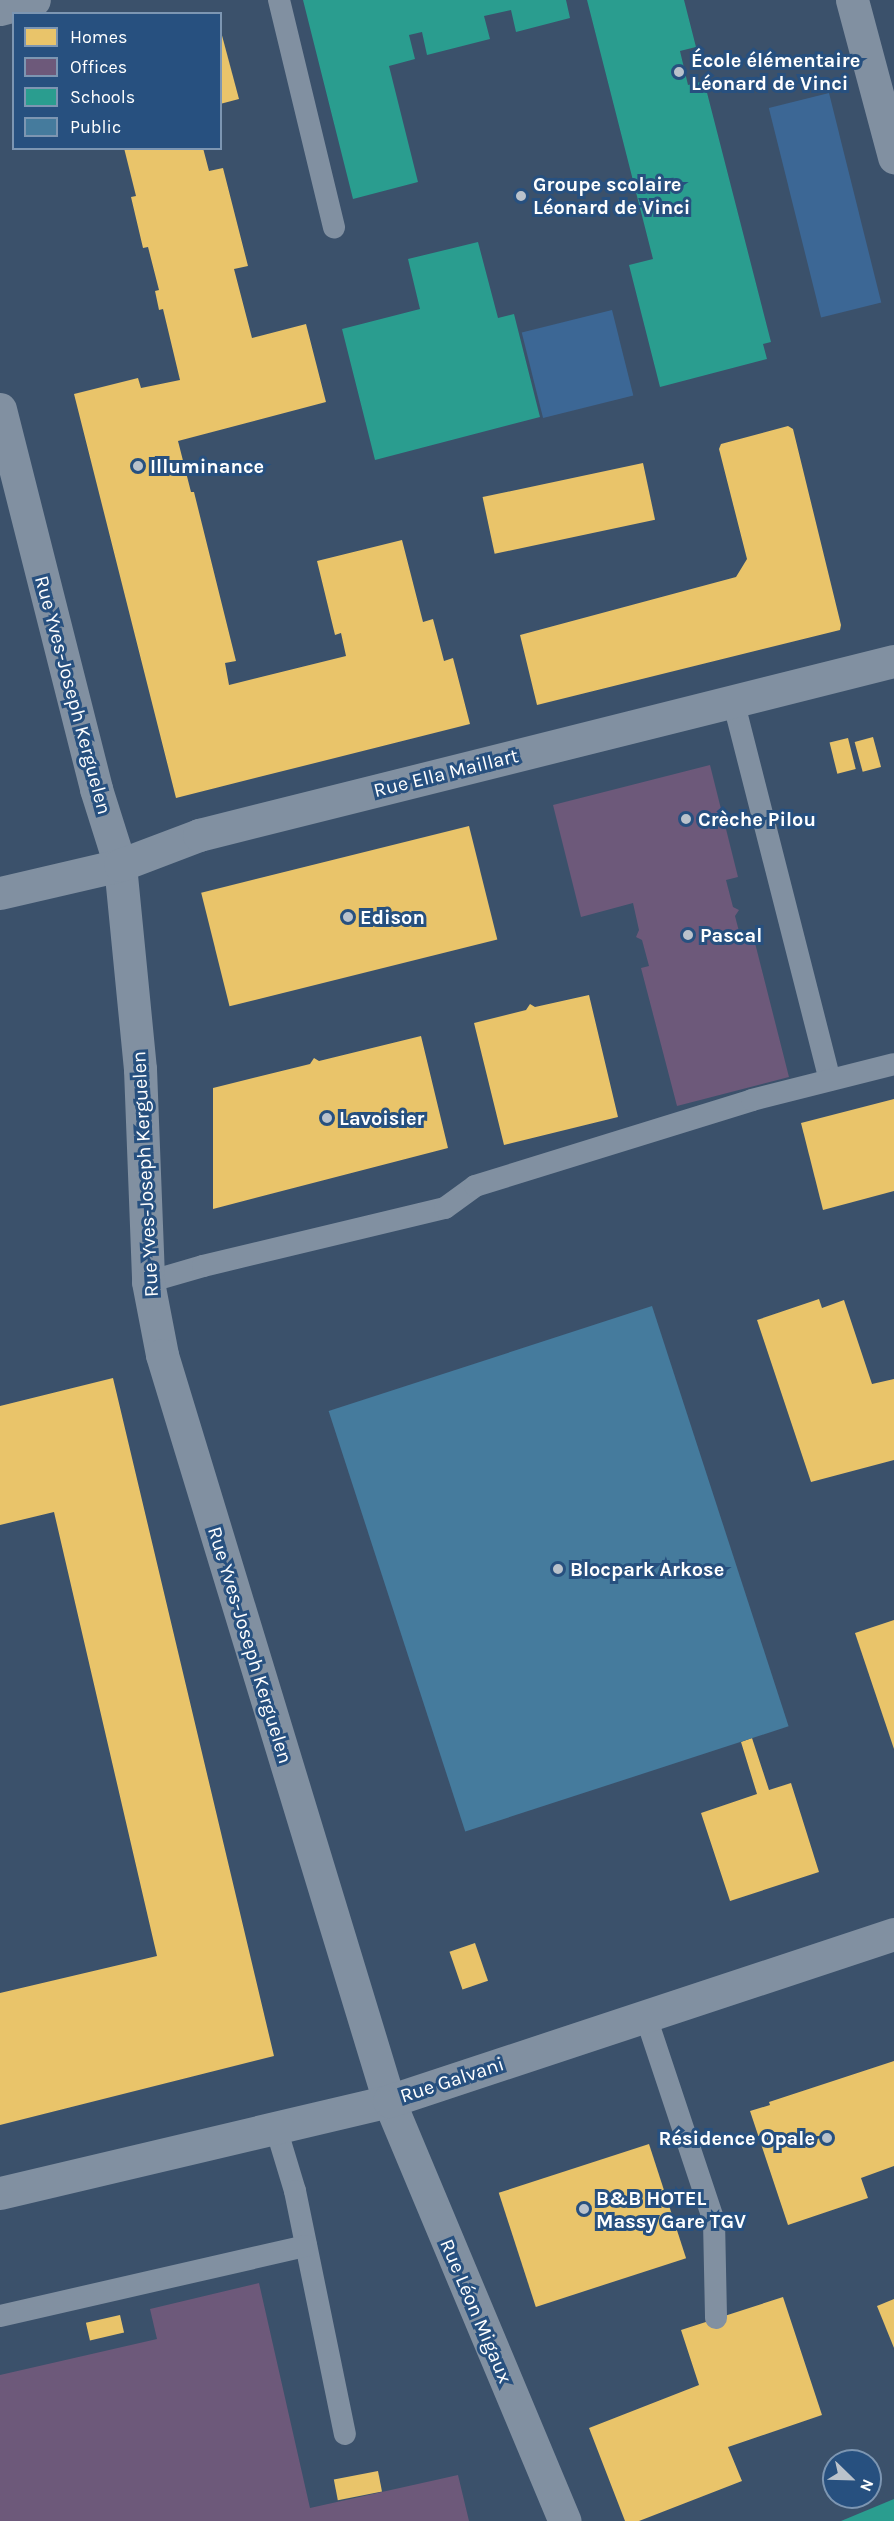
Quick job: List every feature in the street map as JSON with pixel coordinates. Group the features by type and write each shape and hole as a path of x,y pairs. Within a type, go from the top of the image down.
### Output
{"street":[{"path":"0,9 34,0"},
{"path":"852,0 892,143"},
{"name":"Rue Yves-Joseph Kerguelen","path":"0,409 96,789 120,865 140,1069 147,1282 162,1355 388,2101"},
{"name":"Rue Ella Maillart","path":"0,893 120,865 199,835 894,661"},
{"name":"Rue Galvani","path":"0,2193 388,2101 894,1934"},
{"name":"Rue Léon Migaux","path":"388,2101 565,2521"}],"lane":[{"path":"279,0 334,227"},
{"path":"733,700 830,1080"},
{"path":"147,1282 202,1266 445,1208 475,1186 752,1100 894,1064"},
{"path":"646,2017 714,2221 716,2318"},
{"path":"276,2128 295,2191 345,2434"},
{"path":"0,2316 306,2246"}],"shaded area":[{"path":"829,93 881,303 821,318 769,108"},
{"path":"612,310 633,395 543,418 522,332"}],"building: Homes":[{"path":"222,35 239,99 222,103"},
{"name":"Illuminance","path":"124,150 204,150 209,171 223,168 248,266 234,269 252,338 306,324 326,402 178,441 191,492 194,492 236,661 225,663 229,685 346,656 341,633 335,635 317,561 402,540 423,622 433,619 444,661 453,658 470,724 176,798 74,394 138,378 141,388 180,380 163,309 159,310 155,291 159,290 148,247 143,248 131,197 136,196"},
{"path":"788,426 793,429 841,625 840,630 537,705 520,635 736,577 747,559 719,449 721,444"},
{"path":"643,463 655,520 495,554 483,497"},
{"path":"873,737 881,767 863,772 855,742"},
{"path":"848,738 856,769 837,774 830,743"},
{"name":"Edison","path":"469,826 497,940 230,1006 201,893"},
{"path":"589,995 618,1117 504,1145 474,1023 526,1010 530,1004 535,1007"},
{"name":"Lavoisier","path":"421,1036 448,1148 213,1209 213,1088 310,1064 314,1058 319,1061"},
{"path":"894,1099 894,1191 823,1210 801,1123"},
{"path":"819,1299 822,1308 844,1300 872,1384 894,1379 894,1460 811,1482 757,1320"},
{"path":"113,1378 274,2056 0,2125 0,1993 157,1956 54,1512 0,1525 0,1406"},
{"path":"894,1620 894,1749 855,1633"},
{"path":"752,1738 769,1790 791,1783 819,1872 730,1901 701,1813 757,1794 741,1742"},
{"path":"475,1943 488,1981 462,1990 449,1952"},
{"name":"Résidence Opale","path":"894,2061 894,2166 861,2178 868,2198 788,2225 750,2111 770,2105 769,2102"},
{"path":"649,2144 686,2258 536,2307 499,2193"},
{"path":"783,2297 822,2415 728,2447 742,2481 639,2521 625,2521 589,2428 699,2385 681,2330"},
{"path":"894,2299 894,2348 877,2306"},
{"path":"120,2315 124,2333 90,2340 86,2323"},
{"path":"378,2471 382,2492 338,2500 334,2480"}],"building: Offices":[{"name":"Pascal","path":"710,765 738,877 726,880 733,907 739,910 735,916 742,943 754,939 789,1077 677,1106 641,968 649,966 642,940 636,937 639,930 633,903 581,917 553,805"},
{"path":"259,2283 310,2508 458,2475 469,2521 0,2521 0,2375 157,2339 150,2309"}],"building: Schools":[{"path":"303,0 566,0 570,18 516,32 511,10 484,16 490,39 427,55 422,32 409,35 415,59 389,66 418,182 353,199"},
{"path":"587,0 684,0 696,47 680,51 688,85 704,81 771,342 763,344 767,359 660,387 629,265 653,259"},
{"path":"478,242 498,318 514,314 540,417 375,460 342,329 420,309 408,259"},
{"path":"894,2499 894,2521 841,2521 870,2509 882,2509 882,2504"}],"building: Public":[{"name":"Blocpark Arkose","path":"652,1306 789,1726 465,1831 329,1411"}],"place":[{"name":"École élémentaire Léonard de Vinci","path":"679,72"},
{"name":"Groupe scolaire Léonard de Vinci","path":"521,196"},
{"name":"Illuminance","path":"138,466"},
{"name":"Crèche Pilou","path":"686,819"},
{"name":"Edison","path":"348,917"},
{"name":"Pascal","path":"688,935"},
{"name":"Lavoisier","path":"327,1118"},
{"name":"Blocpark Arkose","path":"558,1569"},
{"name":"Résidence Opale","path":"827,2138"},
{"name":"B&B HOTEL Massy Gare TGV","path":"584,2209"}]}
